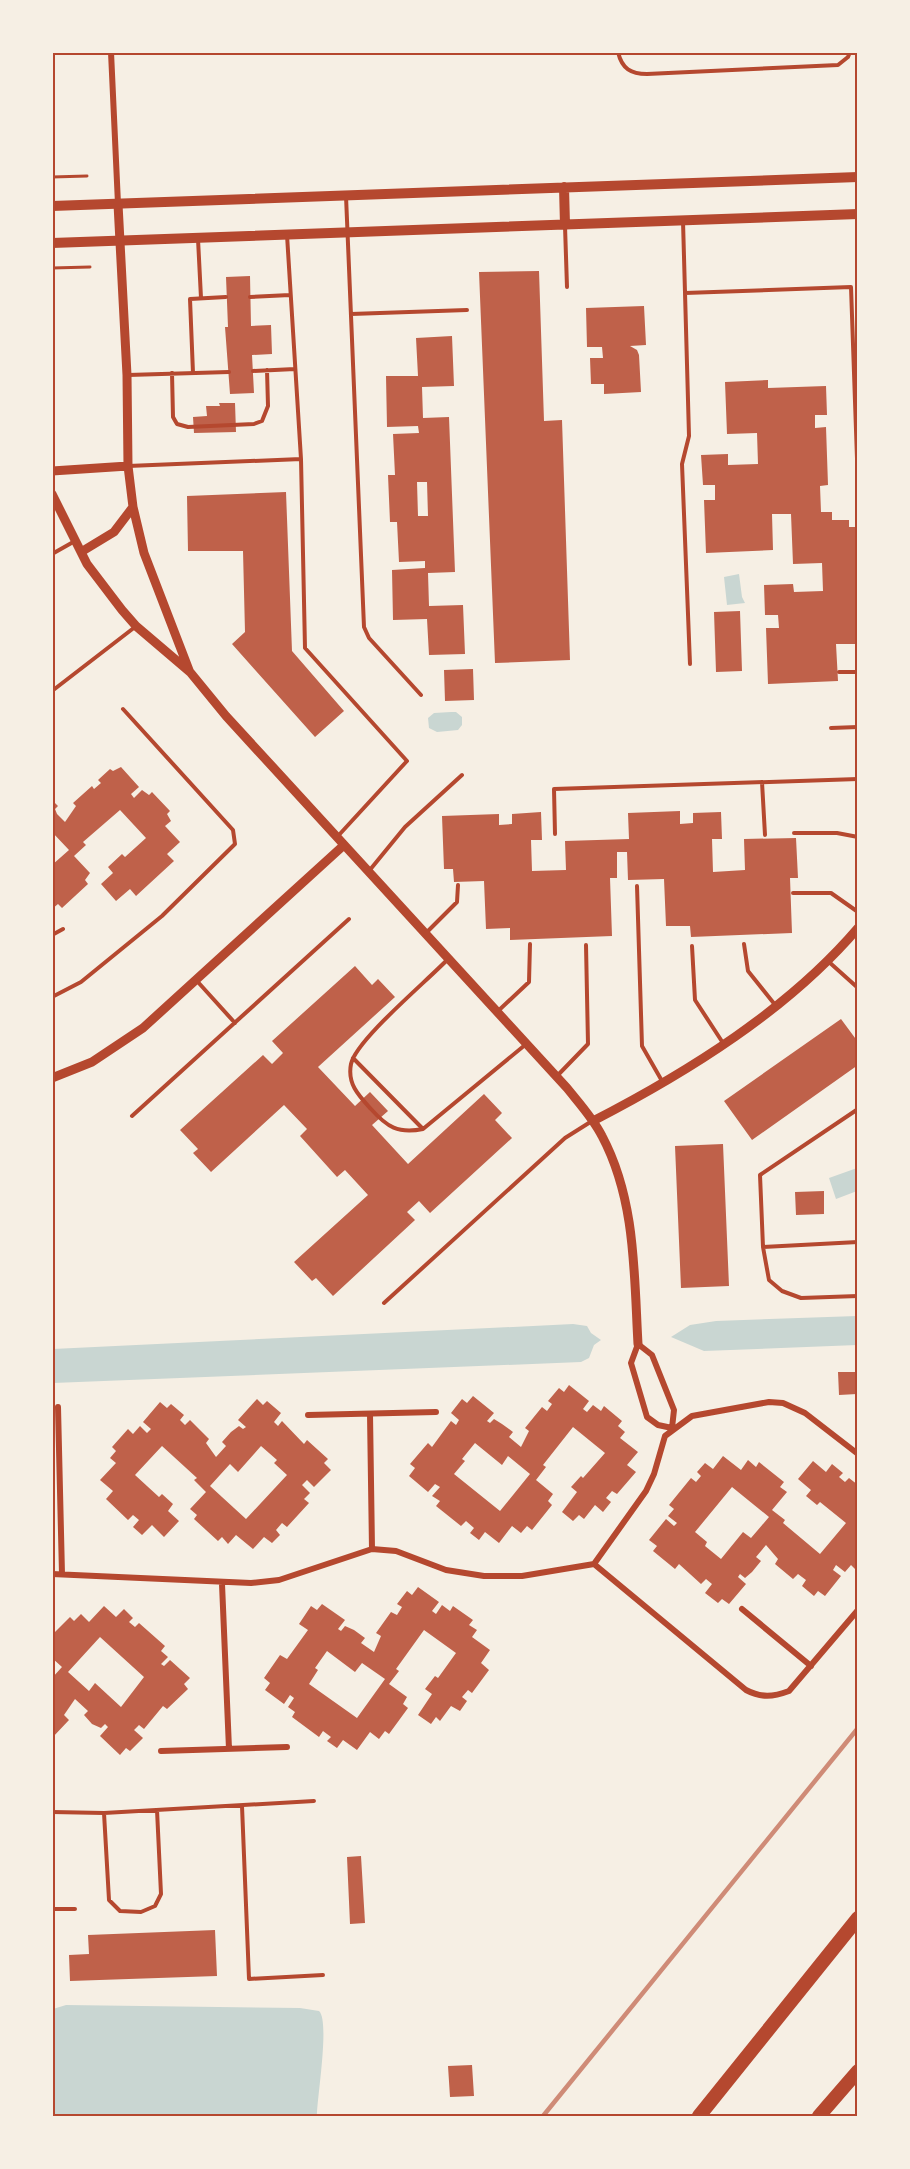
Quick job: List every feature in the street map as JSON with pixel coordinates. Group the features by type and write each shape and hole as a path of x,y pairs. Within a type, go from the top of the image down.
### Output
{"highway":[{"path":"699,2116 858,1918"},
{"path":"819,2116 858,2071"}],"main road":[{"path":"52,206 858,177"},
{"path":"564,188 565,225"},
{"path":"52,243 858,214"}],"street":[{"path":"111,52 127,375 128,466 133,507 144,553 190,672"},
{"path":"52,471 128,466"},
{"path":"52,495 81,552 136,626 190,672 226,716 556,1076 593,1121 609,1151 624,1193 632,1242 638,1344 631,1363 647,1417 658,1425 672,1428"},
{"path":"81,552 108,536 133,507"},
{"path":"52,1078 86,1065 125,1042 197,980 344,845"},
{"path":"593,1121 663,1081 777,1007 829,962 858,928"},
{"path":"638,1344 652,1355 674,1410 672,1428"},
{"path":"52,1575 149,1577 222,1584 279,1580 372,1550 396,1551 447,1570 484,1576 522,1576 594,1564 641,1500 654,1473 665,1436 672,1428 692,1416 769,1402 783,1403 805,1413 858,1454"},
{"path":"58,1407 62,1574"},
{"path":"308,1415 436,1412"},
{"path":"370,1414 372,1550"},
{"path":"594,1564 752,1693 774,1696 789,1691 858,1610"},
{"path":"222,1584 229,1749"},
{"path":"742,1609 811,1666"},
{"path":"161,1751 287,1747"}],"lane":[{"path":"618,52 625,68 635,74 838,65 848,57 850,52"},
{"path":"346,195 364,627 369,638 421,695"},
{"path":"683,220 689,436 682,464 690,664"},
{"path":"565,225 567,287"},
{"path":"286,234 301,459 305,648 407,761 337,837"},
{"path":"198,237 201,298"},
{"path":"685,294 851,287 858,487"},
{"path":"250,297 290,295"},
{"path":"193,373 190,299 226,297"},
{"path":"351,314 467,310"},
{"path":"253,371 295,369"},
{"path":"172,373 173,417 177,424 188,427 262,421 268,406 267,370"},
{"path":"127,375 229,372"},
{"path":"128,466 301,459"},
{"path":"52,554 75,541"},
{"path":"52,691 136,626"},
{"path":"839,672 858,672"},
{"path":"52,997 81,982 162,916 235,844 233,830 123,709"},
{"path":"831,728 858,728"},
{"path":"369,871 405,827 462,775"},
{"path":"555,834 554,789 858,779"},
{"path":"762,782 765,835"},
{"path":"794,833 837,833 858,837"},
{"path":"426,934 456,904 458,885"},
{"path":"637,886 642,1046 663,1081"},
{"path":"793,893 831,893 858,912"},
{"path":"132,1116 349,919"},
{"path":"52,935 63,929"},
{"path":"497,1012 529,982 530,944"},
{"path":"744,944 748,971 777,1007"},
{"path":"556,1076 588,1044 586,945"},
{"path":"692,946 695,1000 723,1043"},
{"path":"449,959 360,1046 353,1058 350,1074 355,1091 386,1126 402,1131 423,1129 526,1044"},
{"path":"829,962 858,988"},
{"path":"197,980 235,1023"},
{"path":"353,1058 423,1129"},
{"path":"858,1109 760,1175 766,1275 782,1291 801,1298 858,1296"},
{"path":"384,1303 565,1138 593,1121"},
{"path":"763,1247 858,1242"},
{"path":"52,1812 104,1813 314,1801"},
{"path":"242,1806 249,1979 323,1975"},
{"path":"104,1813 109,1900 120,1911 141,1912 155,1906 161,1894 157,1810"},
{"path":"52,1909 75,1909"}],"path":[{"path":"52,177 62,179 87,176"},
{"path":"67,261 67,267"},
{"path":"52,268 90,267"}],"shaded area":[{"path":"739,574 745,603 727,605 724,577"},
{"path":"456,712 462,717 462,725 458,730 437,732 429,728 428,718 434,713"},
{"path":"857,1168 857,1191 836,1199 829,1178"},
{"path":"857,1316 857,1345 704,1351 671,1337 690,1325 716,1321"},
{"path":"573,1324 587,1326 591,1333 601,1340 594,1345 589,1358 581,1362 53,1383 53,1349"},
{"path":"66,2005 300,2008 319,2011 322,2018 323,2044 317,2116 53,2116 53,2009"}],"building":[{"path":"539,271 544,421 562,420 570,660 495,663 479,272"},
{"path":"250,276 251,326 271,325 272,354 252,355 254,393 230,394 225,327 228,327 226,277"},
{"path":"644,306 646,345 630,346 637,350 639,355 641,392 604,394 604,384 591,384 590,358 603,358 602,347 587,347 586,308"},
{"path":"452,336 454,386 422,387 423,418 449,417 455,572 428,573 429,606 463,605 465,654 429,655 427,619 393,620 392,570 425,568 425,561 399,562 397,522 390,522 388,475 395,475 393,434 419,433 418,426 387,427 386,376 418,376 416,338","holes":["417,482 427,482 428,516 418,516"]},
{"path":"768,380 768,388 826,386 827,415 815,415 815,428 826,427 828,485 820,486 821,512 832,512 832,520 849,520 849,527 858,527 858,644 836,644 838,681 768,684 766,628 779,628 778,615 765,615 764,585 793,584 794,592 823,591 822,563 793,564 791,514 772,514 773,550 706,553 704,500 715,500 715,485 703,485 701,455 728,454 728,465 758,464 757,433 727,434 725,382"},
{"path":"219,403 235,403 236,432 194,433 193,417 207,416 206,406 220,406"},
{"path":"286,492 292,651 344,711 315,737 232,644 245,632 243,551 188,551 187,496"},
{"path":"740,611 742,671 716,672 714,612"},
{"path":"473,669 474,700 445,701 444,670"},
{"path":"121,767 139,787 131,794 134,798 142,790 149,795 152,792 170,811 167,814 171,821 165,826 180,842 167,854 174,861 136,896 130,889 116,901 101,884 113,873 108,867 122,854 125,857 146,838 120,810 83,842 86,845 74,856 90,873 85,880 88,884 62,908 58,904 52,909 52,865 69,850 52,832 52,800 58,806 55,809 57,814 65,822 76,806 73,803 92,786 94,789 101,783 98,780 110,769 113,771"},
{"path":"680,811 680,824 693,823 693,813 721,812 722,839 712,839 713,872 745,870 744,839 796,838 798,878 790,878 792,933 691,937 690,926 666,926 664,879 628,880 627,852 617,852 617,878 610,878 612,936 510,940 510,928 486,929 484,881 454,882 453,869 444,869 442,816 499,814 499,825 512,824 512,814 541,812 542,840 531,840 532,871 566,870 565,841 629,839 628,813"},
{"path":"355,966 372,985 378,979 395,997 318,1067 355,1106 370,1092 388,1111 372,1125 408,1164 484,1094 502,1113 495,1120 512,1138 430,1213 419,1201 407,1212 415,1220 333,1296 316,1278 312,1281 294,1262 368,1195 345,1170 337,1177 300,1136 307,1129 284,1105 211,1172 193,1153 198,1149 180,1130 263,1055 272,1064 283,1053 272,1041"},
{"path":"841,1019 858,1042 858,1065 752,1140 724,1101"},
{"path":"723,1144 729,1286 681,1288 675,1146"},
{"path":"824,1191 824,1214 796,1215 795,1192"},
{"path":"838,1372 856,1372 857,1394 839,1395"},
{"path":"569,1385 589,1401 583,1409 587,1412 593,1405 601,1411 604,1406 622,1421 618,1426 625,1432 620,1438 638,1452 627,1465 636,1472 617,1494 612,1491 606,1498 611,1502 603,1512 595,1505 584,1519 579,1515 573,1521 562,1512 577,1492 571,1487 581,1476 583,1478 605,1453 573,1427 543,1465 546,1467 536,1480 553,1494 548,1501 552,1505 532,1530 527,1526 521,1533 512,1526 499,1543 485,1532 479,1540 470,1533 474,1528 466,1521 461,1526 436,1506 440,1501 432,1496 440,1487 435,1484 428,1492 409,1476 415,1468 410,1464 428,1443 432,1447 451,1421 456,1425 459,1420 451,1413 462,1399 467,1403 473,1396 494,1413 487,1421 490,1423 494,1419 513,1432 509,1437 521,1447 529,1431 525,1428 542,1407 547,1411 552,1404 548,1401 559,1388 564,1392","holes":["475,1443 502,1465 508,1456 530,1474 500,1511 454,1474 465,1461 462,1459"]},
{"path":"257,1399 263,1405 267,1401 281,1413 274,1422 278,1426 282,1421 304,1444 307,1440 328,1459 324,1463 331,1470 314,1487 307,1480 302,1485 310,1493 304,1499 309,1503 287,1527 282,1523 276,1530 280,1535 272,1543 264,1537 253,1549 236,1535 228,1544 222,1537 218,1541 194,1519 197,1515 190,1509 206,1492 194,1480 197,1478 162,1446 135,1475 159,1497 162,1494 173,1504 168,1511 179,1521 164,1537 152,1525 142,1535 133,1527 139,1520 133,1515 128,1520 106,1499 113,1491 100,1480 116,1463 110,1458 116,1451 112,1447 128,1429 133,1434 140,1426 147,1433 151,1429 143,1422 160,1402 167,1408 171,1404 184,1415 180,1420 185,1425 190,1420 209,1439 206,1443 216,1457 226,1446 222,1442 231,1432 239,1426 243,1429 246,1427 238,1420","holes":["261,1446 277,1460 274,1463 287,1475 246,1519 210,1486 230,1464 238,1472"]},
{"path":"723,1456 741,1470 748,1460 756,1467 759,1462 784,1482 780,1487 787,1492 772,1510 785,1520 783,1523 820,1554 846,1523 820,1502 817,1505 806,1496 811,1490 798,1479 813,1461 826,1472 832,1464 843,1473 839,1477 845,1482 849,1478 858,1485 858,1566 855,1569 851,1565 845,1572 836,1565 833,1570 841,1576 825,1596 818,1591 814,1596 802,1586 806,1580 798,1574 793,1579 775,1564 778,1559 766,1545 756,1557 761,1561 752,1572 745,1578 740,1574 738,1577 746,1584 729,1604 722,1599 718,1603 705,1593 712,1584 706,1579 701,1584 679,1564 675,1569 653,1551 657,1546 649,1540 666,1519 674,1526 677,1523 668,1516 674,1509 669,1505 691,1478 696,1482 701,1476 697,1472 705,1463 713,1469","holes":["732,1487 769,1517 751,1538 743,1532 721,1559 705,1546 707,1542 695,1532"]},
{"path":"418,1587 439,1602 432,1611 436,1614 442,1605 450,1611 453,1606 473,1620 469,1625 477,1630 472,1637 490,1650 481,1663 489,1670 472,1693 468,1690 462,1697 467,1701 460,1711 451,1706 440,1721 436,1717 431,1724 418,1715 432,1694 425,1689 435,1676 438,1678 456,1653 424,1630 396,1669 399,1671 389,1684 407,1697 403,1704 408,1708 389,1734 385,1731 379,1739 370,1732 357,1750 343,1740 337,1748 327,1741 331,1737 323,1731 319,1737 292,1717 295,1712 288,1707 294,1698 290,1695 284,1704 265,1690 270,1683 264,1678 280,1655 287,1659 308,1630 299,1624 311,1606 317,1610 322,1604 345,1620 338,1629 341,1631 345,1626 354,1630 365,1638 361,1643 374,1652 381,1636 376,1633 391,1612 397,1615 402,1607 397,1604 407,1591 412,1595","holes":["327,1651 355,1672 362,1663 385,1679 357,1718 309,1684 318,1670 315,1668"]},
{"path":"104,1606 116,1617 124,1609 133,1618 129,1622 135,1627 139,1623 165,1646 161,1651 168,1657 161,1664 164,1666 170,1660 190,1678 184,1684 188,1689 167,1709 163,1706 144,1729 139,1725 134,1730 143,1738 130,1751 126,1748 120,1755 100,1736 108,1727 105,1724 101,1728 92,1724 84,1715 88,1711 75,1699 64,1715 69,1720 52,1738 52,1683 55,1681 52,1678 62,1667 52,1658 52,1635 70,1617 74,1621 81,1614 89,1622","holes":["100,1637 144,1677 121,1707 95,1683 89,1691 68,1672"]},
{"path":"361,1856 365,1923 350,1924 347,1857"},
{"path":"215,1930 217,1976 70,1981 69,1955 89,1954 88,1935"},
{"path":"472,2065 474,2096 450,2097 448,2066"}],"railway":[{"path":"543,2116 858,1728"}]}
